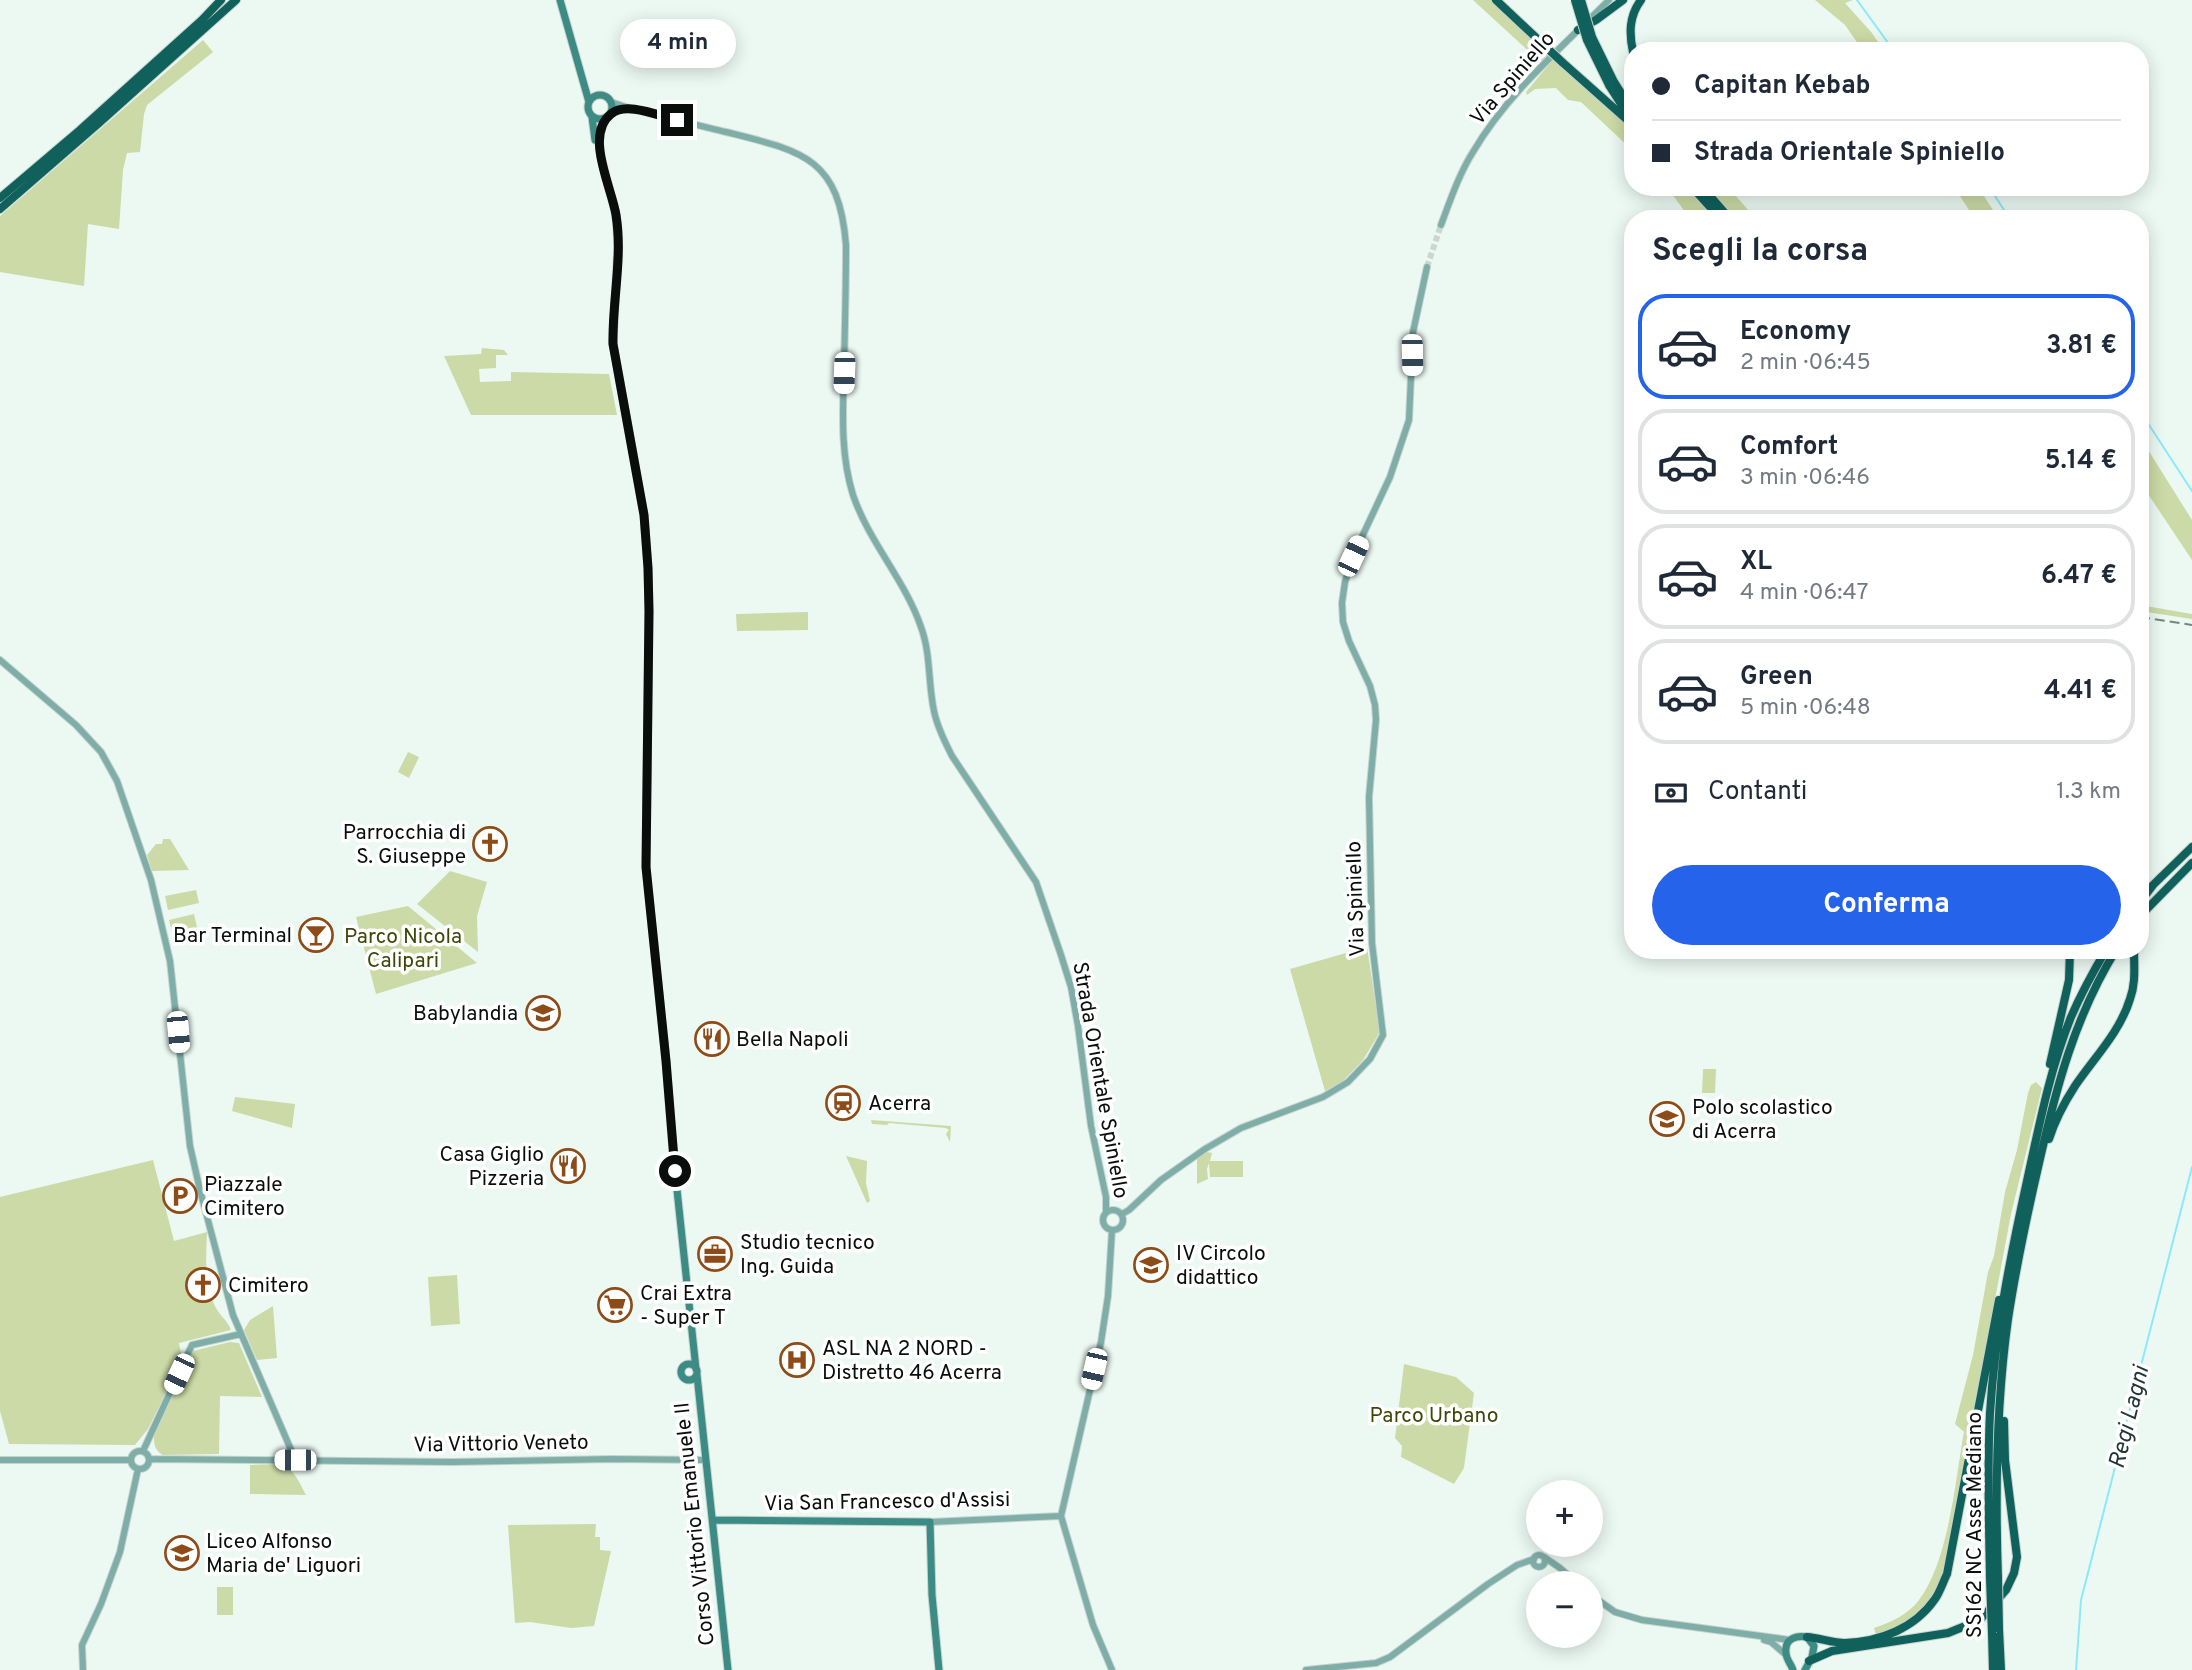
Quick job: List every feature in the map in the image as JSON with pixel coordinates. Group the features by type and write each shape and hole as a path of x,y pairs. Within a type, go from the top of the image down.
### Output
{"highway":[{"path":"205,23 221,0"},
{"path":"0,209 205,23 236,0"},
{"path":"1496,0 1624,116"},
{"path":"1575,0 1587,40 1624,108"},
{"path":"1581,0 1611,84 1624,101"},
{"path":"1578,30 1623,0"},
{"path":"1631,42 1632,17 1641,0"},
{"path":"0,198 189,38"},
{"path":"1700,196 1713,210"},
{"path":"1710,196 1722,210"},
{"path":"2149,890 2192,847"},
{"path":"2149,907 2192,863"},
{"path":"2049,1106 2069,980 2070,959"},
{"path":"2056,1066 2071,1017 2101,959"},
{"path":"2056,1066 2110,959"},
{"name":"SS162 NC Asse Mediano","path":"1993,1670 1994,1578 1988,1483 1990,1412 1995,1359 2012,1250 2037,1133 2049,1106 2075,1086 2110,1039 2130,1000 2134,982 2134,959"},
{"name":"SS162 NC Asse Mediano","path":"1994,1578 1998,1427 2008,1320 2049,1106"},
{"path":"1807,1637 1846,1643 1880,1638 1919,1619 1937,1598 1947,1574 1996,1313 2012,1250"},
{"path":"1809,1661 1832,1651 1948,1633 1980,1620 2006,1590 2014,1573 2017,1557 2004,1440 2008,1320"},
{"name":"SS162 NC Asse Mediano","path":"1995,1631 2001,1670"}],"main road":[{"path":"560,0 589,102 588,110 592,117 607,116"},
{"path":"582,82 611,102 599,133 601,157"},
{"path":"589,102 594,96 602,95"},
{"name":"Corso Vittorio Emanuele II","path":"592,117 595,142 616,215 618,268 613,344 645,528 649,611 646,867 698,1397 728,1670"},
{"name":"Corso Vittorio Emanuele II","path":"694,1343 682,1374 684,1378 691,1380 697,1372"},
{"path":"683,1367 691,1364 697,1372"},
{"path":"684,1378 698,1397"},
{"name":"Via San Francesco d'Assisi","path":"713,1520 930,1522"},
{"path":"930,1522 932,1595 939,1670"},
{"path":"1804,1670 1809,1661 1814,1646 1807,1637 1799,1636 1790,1640 1786,1647 1790,1663 1802,1664 1809,1661"}],"street":[{"name":"Via Spiniello","path":"1441,225 1473,152 1509,104 1609,0"},
{"name":"Strada Orientale Spiniello","path":"611,102 791,149 824,174 837,195 844,219 846,246 843,453 854,498 913,606 922,630 934,713 943,738 952,756 1036,882 1071,987 1091,1126 1106,1197 1106,1212"},
{"path":"607,116 626,107"},
{"name":"Via Spiniello","path":"1112,1230 1122,1225 1122,1214 1161,1180 1205,1149 1241,1128 1323,1097 1348,1082 1370,1059 1383,1035 1372,943 1369,797 1375,705 1370,686 1349,641 1343,622 1342,603 1353,556 1390,477 1409,419 1413,332 1427,267"},
{"path":"0,660 76,725 101,751 117,780 151,880 170,961 190,1146 233,1315 295,1460"},
{"path":"1106,1212 1116,1210 1122,1214"},
{"name":"Via Spiniello","path":"1106,1212 1103,1215 1103,1223 1112,1230"},
{"name":"Via Spiniello","path":"1061,1516 1101,1342 1108,1296 1112,1230"},
{"path":"143,1451 191,1345 241,1334"},
{"path":"130,1460 134,1452 143,1451 148,1455 146,1466 138,1469"},
{"path":"0,1460 130,1460"},
{"path":"130,1460 138,1469"},
{"name":"Via Vittorio Veneto","path":"149,1460 706,1460"},
{"path":"83,1670 82,1645 120,1552 138,1469"},
{"path":"1061,1516 1093,1625 1112,1670"},
{"name":"Via San Francesco d'Assisi","path":"930,1522 1061,1516"},
{"path":"1306,1670 1376,1663 1390,1657 1508,1571 1539,1555 1563,1571"},
{"path":"1538,1567 1545,1563 1544,1558"},
{"path":"1534,1559 1534,1564 1538,1567"},
{"path":"1508,1571 1538,1567 1557,1571"},
{"path":"1603,1604 1615,1612 1642,1619 1790,1640"},
{"path":"1756,1636 1771,1642 1790,1663"}],"green space":[{"path":"1473,0 1495,0 1550,52 1543,61 1537,59"},
{"path":"1815,0 1853,0 1845,3 1878,42 1857,42 1845,25"},
{"path":"203,40 213,52 147,105 140,152 127,153 123,170 119,229 88,224 84,286 0,272 0,216"},
{"path":"1555,57 1624,122 1624,143 1581,102 1568,100 1556,88 1535,89 1527,95 1526,92"},
{"path":"1674,196 1694,196 1707,210 1684,210"},
{"path":"1715,196 1736,196 1748,210 1728,210"},
{"path":"1960,196 1984,196 1993,210 1969,210"},
{"path":"482,348 504,350 508,355 496,355 496,368 479,369 480,382 511,381 511,372 609,374 617,415 471,415 444,356 481,354"},
{"path":"2149,451 2192,520 2192,560 2149,496"},
{"path":"2149,607 2192,614 2192,619 2149,612"},
{"path":"808,612 808,630 737,631 736,614"},
{"path":"408,752 419,757 409,778 398,772"},
{"path":"163,839 170,839 189,870 152,871 147,855 156,844 162,844"},
{"name":"Parco Nicola Calipari","path":"450,871 487,882 477,916 478,952 417,904"},
{"path":"196,890 199,903 168,910 165,896"},
{"name":"Parco Nicola Calipari","path":"408,906 477,963 376,994 356,917"},
{"path":"194,914 197,927 172,933 169,920"},
{"path":"1367,947 1380,1032 1363,1060 1343,1081 1325,1091 1290,969"},
{"path":"1703,1069 1716,1069 1715,1093 1702,1093"},
{"path":"2036,1082 2042,1088 2011,1214 1944,1572 1933,1596 1919,1613 1900,1626 1876,1635 1874,1628 1904,1614 1919,1600 1929,1583 1944,1542 1964,1432 1955,1424 1973,1355 1988,1272 1994,1256 2005,1192 2017,1150 2028,1093 2031,1085"},
{"path":"235,1097 295,1104 292,1128 232,1111"},
{"path":"871,1120 951,1126 950,1142 946,1134 949,1130 946,1128 872,1124"},
{"path":"1207,1152 1212,1153 1210,1161 1243,1161 1243,1177 1210,1177 1209,1163 1208,1179 1197,1184 1197,1157"},
{"path":"846,1156 867,1161 866,1183 870,1201 867,1203"},
{"path":"153,1160 174,1241 207,1232 206,1270 211,1298 231,1330 179,1343 181,1354 173,1378 148,1429 135,1445 9,1444 0,1411 0,1197"},
{"path":"457,1275 460,1324 431,1326 428,1277"},
{"path":"273,1306 277,1358 257,1360 244,1330 250,1320"},
{"path":"230,1342 239,1343 262,1397 220,1396 219,1454 163,1455 156,1447 154,1436 193,1351"},
{"name":"Parco Urbano","path":"1404,1364 1456,1377 1474,1393 1464,1468 1454,1484 1401,1457 1402,1446 1395,1438"},
{"path":"280,1464 293,1472 306,1495 250,1494 250,1465"},
{"path":"596,1524 595,1537 600,1537 600,1550 611,1551 594,1626 571,1628 530,1622 515,1623 508,1525"},
{"path":"217,1587 233,1587 233,1615 217,1615"}],"waterway":[{"name":"Regi Lagni","path":"1857,0 1887,42"},
{"name":"Regi Lagni","path":"1995,196 2004,210"},
{"name":"Regi Lagni","path":"2149,425 2192,491"},
{"name":"Regi Lagni","path":"2076,1670 2081,1600 2192,1167"}],"tunnel":[{"path":"1427,267 1441,225"}],"railway":[{"path":"2149,618 2192,625"}],"place":[{"name":"Parrocchia di S. Giuseppe","path":"490,844"},
{"name":"Bar Terminal","path":"316,935"},
{"name":"Babylandia","path":"543,1013"},
{"name":"Bella Napoli","path":"712,1039"},
{"name":"Acerra","path":"843,1103"},
{"name":"Polo scolastico di Acerra","path":"1667,1119"},
{"name":"Casa Giglio Pizzeria","path":"568,1166"},
{"name":"Piazzale Cimitero","path":"180,1196"},
{"name":"Studio tecnico Ing. Guida","path":"715,1254"},
{"name":"IV Circolo didattico","path":"1151,1265"},
{"name":"Cimitero","path":"203,1285"},
{"name":"Crai Extra - Super T","path":"615,1305"},
{"name":"ASL NA 2 NORD - Distretto 46 Acerra","path":"797,1360"},
{"name":"Liceo Alfonso Maria de' Liguori","path":"182,1553"}],"route":[{"path":"675,1171 645,850 648,568 644,515 613,344 618,244 616,215 601,157 599,133 604,119 614,111 626,107 677,120"}]}
